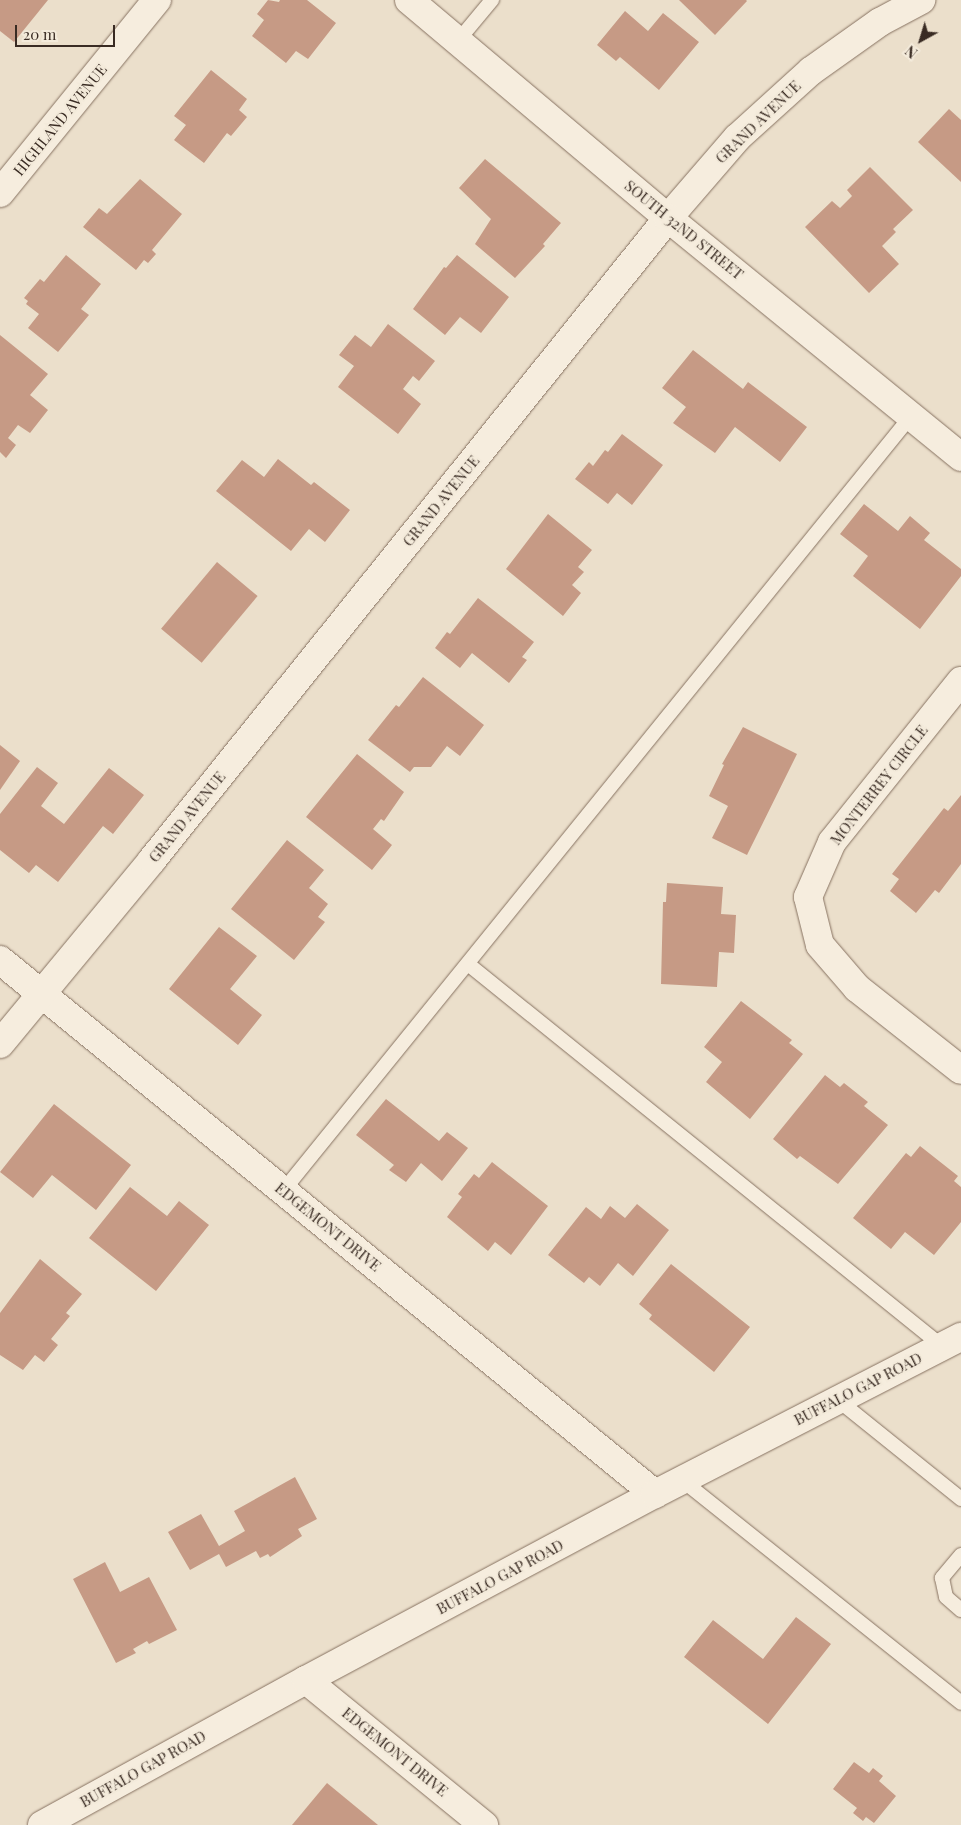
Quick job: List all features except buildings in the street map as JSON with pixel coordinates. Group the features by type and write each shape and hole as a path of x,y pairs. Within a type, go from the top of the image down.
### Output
{"street":[{"name":"HIGHLAND AVENUE","path":"0,193 157,0"},
{"name":"SOUTH 32ND STREET","path":"409,0 668,218 961,458"},
{"name":"GRAND AVENUE","path":"0,1044 152,860 668,218 737,138 811,71 880,22 921,0"},
{"name":"MONTERREY CIRCLE","path":"961,681 832,842 808,897 820,945 858,988 961,1070"},
{"name":"EDGEMONT DRIVE","path":"0,960 655,1494"},
{"name":"BUFFALO GAP ROAD","path":"42,1825 306,1680 655,1494 951,1342"},
{"name":"EDGEMONT DRIVE","path":"306,1680 484,1825"}],"lane":[{"path":"457,42 492,0"},
{"path":"283,1191 911,416"},
{"path":"468,964 951,1342"},
{"path":"838,1400 961,1499"},
{"path":"682,1480 961,1703"},
{"path":"961,1555 942,1578 946,1598 961,1610"}]}
